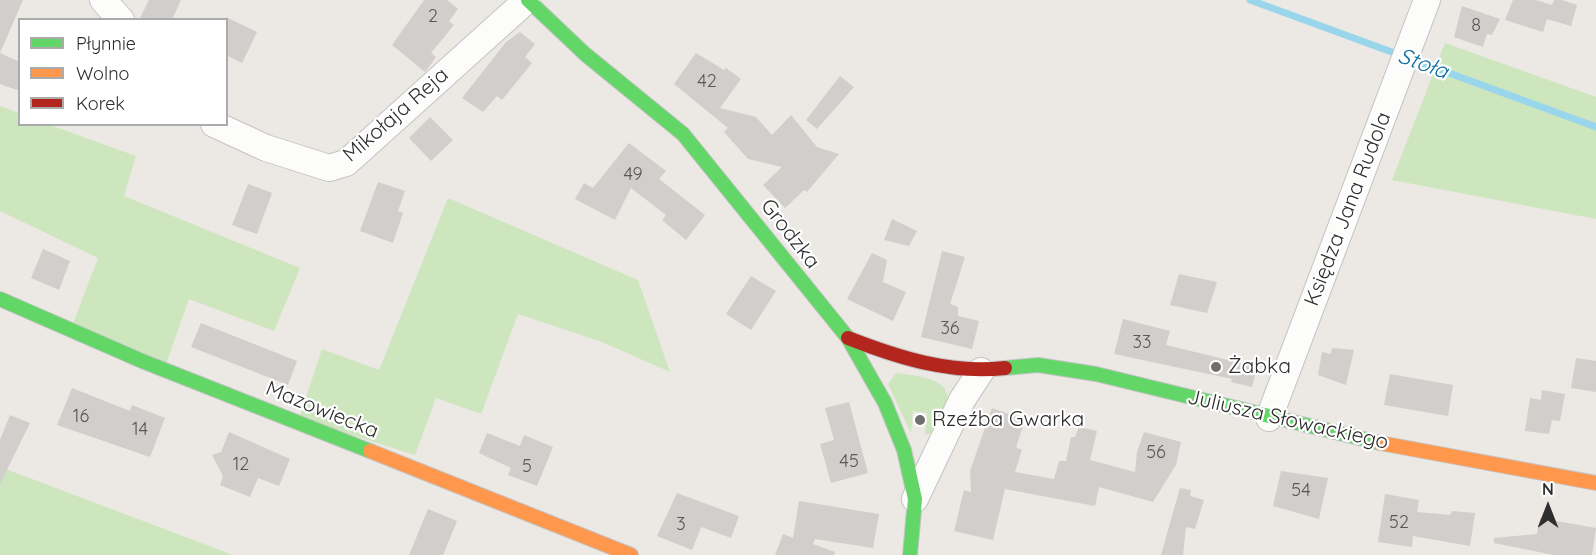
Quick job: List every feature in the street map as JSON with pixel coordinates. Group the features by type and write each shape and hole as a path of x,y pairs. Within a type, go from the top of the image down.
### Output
{"street":[{"path":"103,0 119,18"},
{"name":"Mikołaja Reja","path":"218,126 266,148 328,168 346,163 527,0"},
{"name":"Grodzka","path":"527,0 585,54 683,134 848,338 889,412 904,450 915,499 910,555"},
{"name":"Księdza Jana Rudola","path":"1269,418 1427,0"},
{"name":"Mazowiecka","path":"0,299 142,361 631,555"},
{"name":"Juliusza Słowackiego","path":"848,338 892,355 935,366 981,371 1038,365 1096,374 1269,418 1428,453 1596,483"},
{"path":"915,499 962,400 981,371"}],"green space":[{"path":"1445,43 1596,97 1596,219 1392,180"},
{"path":"0,106 18,113 18,126 53,126 136,156 124,196 300,268 274,331 189,299 166,364 72,326 98,258 0,211"},
{"path":"448,198 638,280 670,372 602,342 518,314 481,414 436,398 415,455 299,418 322,349 379,370"},
{"path":"896,373 936,382 946,392 948,400 931,433 925,435 927,413 913,411 911,433 888,384"},
{"path":"0,466 11,471 233,555 0,555"}],"building":[{"path":"0,0 23,0 0,53"},
{"path":"149,0 181,0 173,18 140,18"},
{"path":"424,0 447,0 458,9 449,21 454,25 431,53 436,57 425,72 392,45"},
{"path":"1513,0 1536,0 1552,5 1554,0 1562,0 1577,5 1571,26 1547,19 1543,32 1505,20"},
{"path":"1462,6 1500,19 1492,35 1487,34 1483,47 1454,37"},
{"path":"226,17 257,32 242,63 228,56 228,18"},
{"path":"520,32 535,44 525,57 532,63 502,100 497,96 483,112 462,98 506,42"},
{"path":"0,53 18,61 18,90 0,84"},
{"path":"696,53 724,70 726,68 741,79 720,108 756,117 772,135 791,115 817,147 839,154 807,192 804,190 785,208 763,185 782,167 748,159 724,132 728,128 674,84"},
{"path":"840,76 854,87 817,129 806,120"},
{"path":"430,117 453,140 431,161 409,138"},
{"path":"629,143 666,171 659,179 705,215 686,240 662,220 666,215 631,188 615,220 575,199 584,183 593,188"},
{"path":"378,182 405,191 398,211 403,213 393,243 360,231"},
{"path":"248,184 272,193 257,234 232,225"},
{"path":"892,219 917,231 909,246 884,240"},
{"path":"43,249 70,261 59,290 31,278"},
{"path":"942,251 965,257 950,304 958,307 958,316 979,321 972,349 921,337"},
{"path":"872,253 887,260 883,282 906,292 893,321 847,299"},
{"path":"1179,274 1217,282 1207,313 1170,305"},
{"path":"751,276 776,291 751,330 726,314"},
{"path":"1123,319 1170,331 1166,345 1257,367 1252,387 1231,382 1232,379 1114,354"},
{"path":"201,323 297,361 288,385 191,347"},
{"path":"1332,348 1354,350 1346,385 1318,375 1322,352 1331,354"},
{"path":"1576,358 1596,361 1596,392 1571,388"},
{"path":"1390,374 1453,385 1448,416 1384,405"},
{"path":"72,388 130,411 132,405 165,418 150,457 57,425"},
{"path":"1542,390 1565,394 1560,421 1552,420 1549,434 1525,431 1530,398 1541,400"},
{"path":"849,402 868,473 831,483 820,444 834,440 825,408"},
{"path":"992,408 1025,420 1016,447 1022,450 1015,472 1054,479 1059,461 1066,461 1071,437 1075,437 1079,427 1097,431 1090,460 1135,472 1137,452 1144,432 1181,442 1176,465 1153,502 1099,487 1095,506 1005,489 993,540 954,531 964,490 971,492 970,471"},
{"path":"10,415 30,423 0,484 0,440"},
{"path":"229,432 290,459 279,486 258,478 250,497 220,485 223,476 212,455 221,452"},
{"path":"487,433 520,446 524,435 553,447 537,486 508,475 511,468 479,453"},
{"path":"1281,471 1328,478 1319,519 1273,506"},
{"path":"1180,488 1191,490 1190,496 1204,500 1195,529 1186,527 1183,555 1161,555"},
{"path":"677,493 739,516 731,538 701,527 692,550 657,536"},
{"path":"1385,494 1419,500 1417,512 1450,515 1452,511 1475,513 1470,546 1413,536 1412,547 1378,542"},
{"path":"799,501 879,514 873,548 815,539 813,544 835,552 834,555 775,555 783,534 793,538"},
{"path":"428,509 457,521 443,555 409,555"},
{"path":"1540,518 1596,528 1592,555 1554,555 1494,543 1494,538 1537,534"}],"waterway":[{"name":"Stoła","path":"1250,0 1596,127"}],"traffic: fast":[{"path":"528,0 585,54 683,134 848,338 885,403 904,450 915,499 910,555"},
{"path":"0,299 142,361 370,451"},
{"path":"1005,368 1038,365 1096,374 1380,443"}],"traffic: slow":[{"path":"1380,443 1596,483"},
{"path":"370,451 631,555"}],"traffic: jam":[{"path":"848,338 925,363 964,369 1005,368"}],"place":[{"name":"Żabka","path":"1216,367"},
{"name":"Rzeźba Gwarka","path":"920,420"}]}
